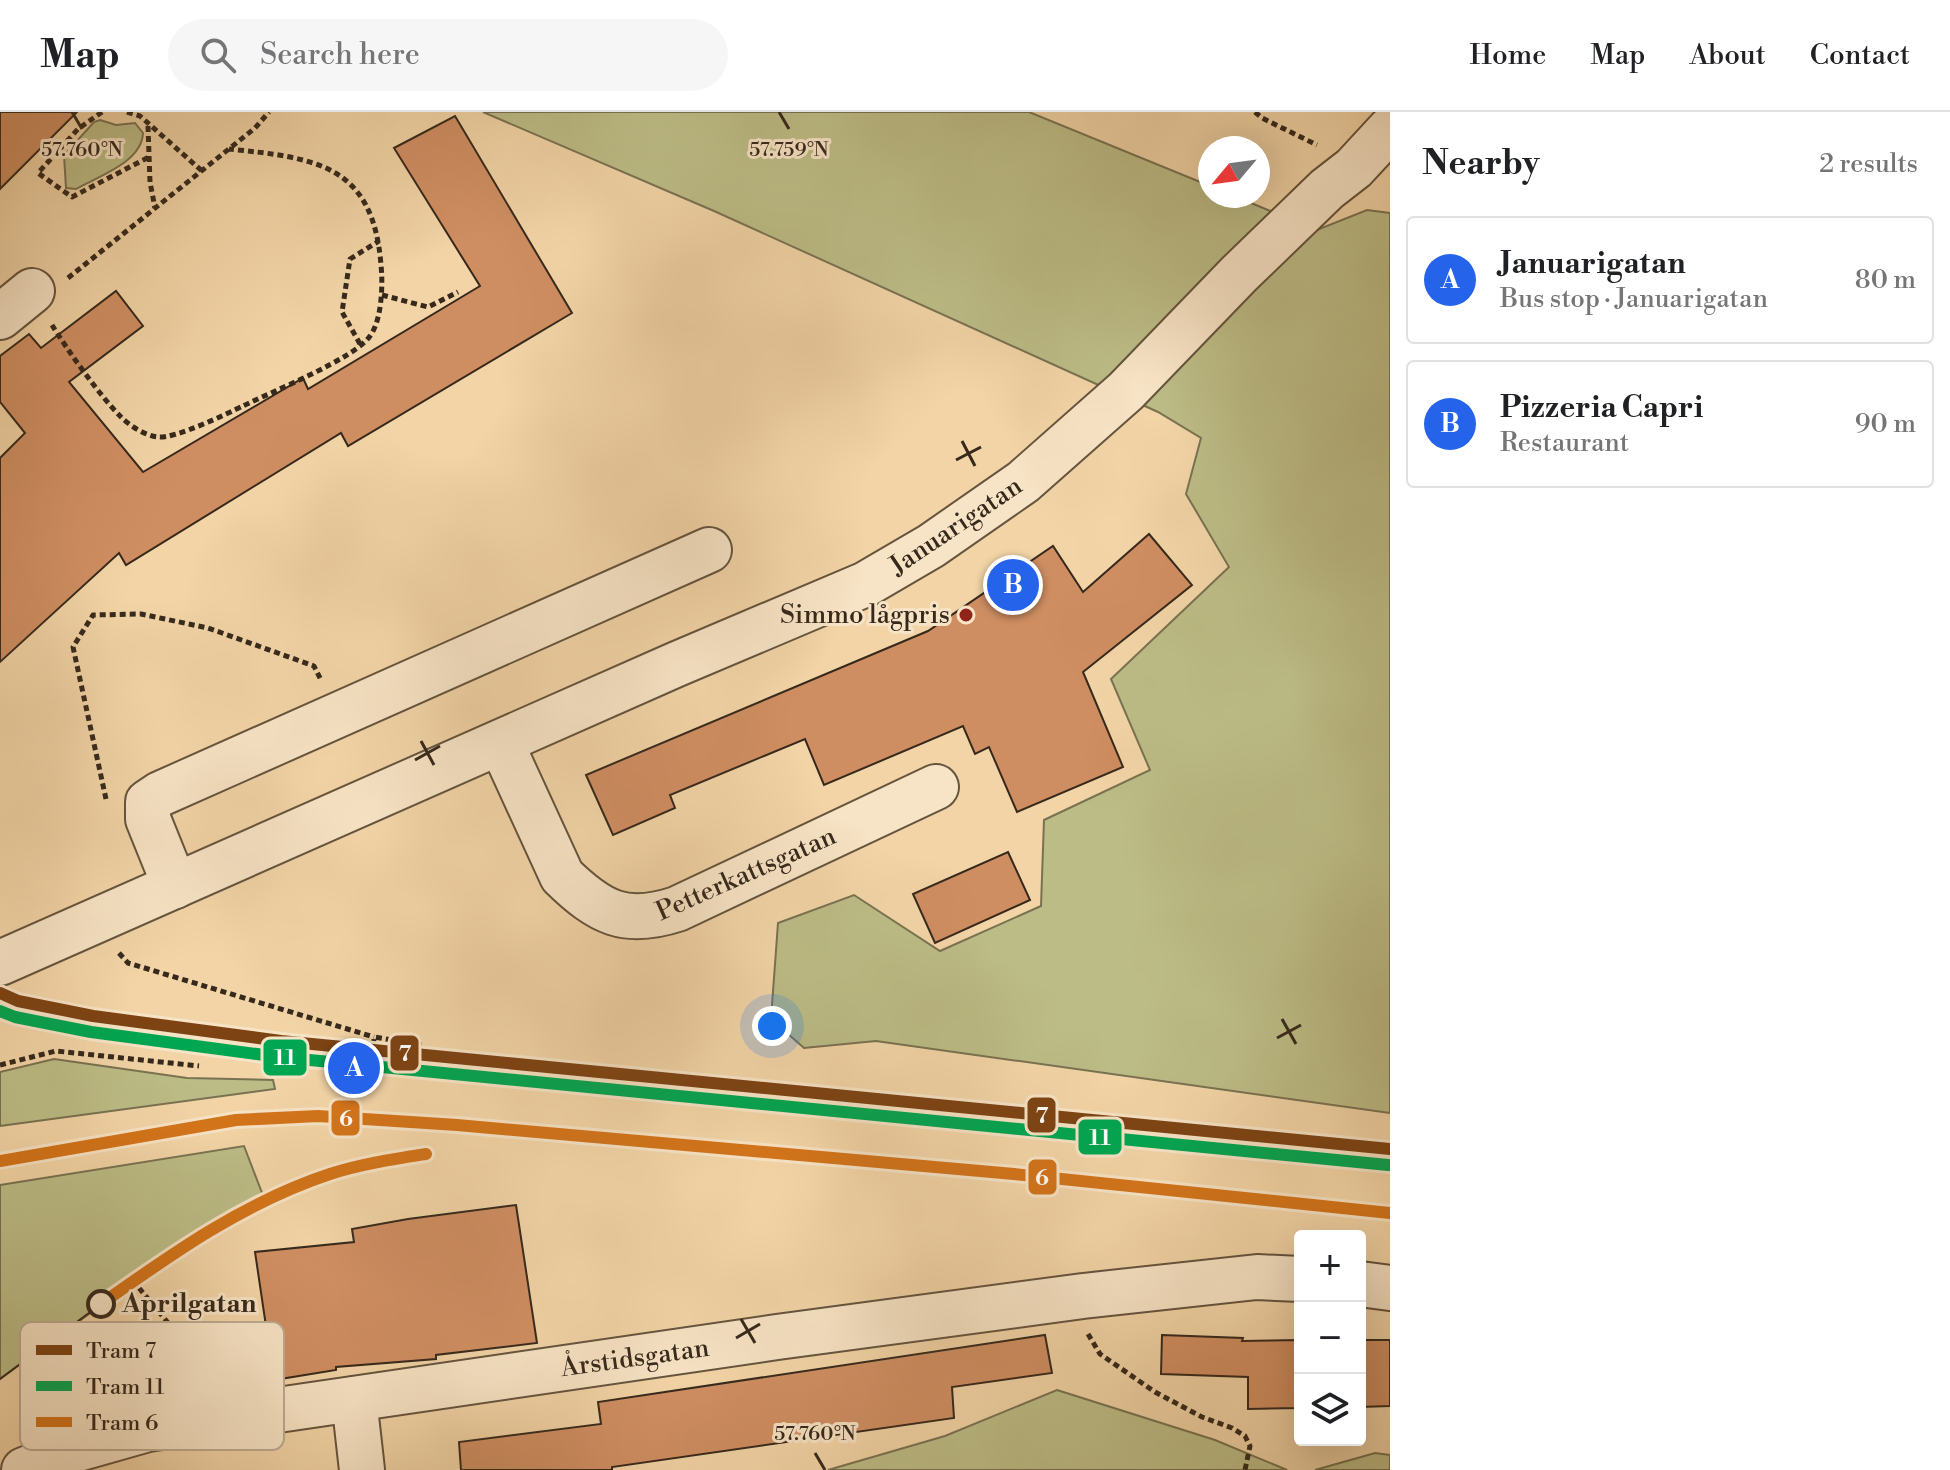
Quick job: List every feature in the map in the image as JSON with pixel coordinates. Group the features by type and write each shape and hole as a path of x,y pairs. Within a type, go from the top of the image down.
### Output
{"street":[{"name":"Januarigatan","path":"1239,274 1331,150 1365,112"},
{"name":"Januarigatan","path":"0,963 677,664 866,584 931,546 1023,482 1126,391 1239,274 1327,189 1354,168 1390,129"},
{"path":"175,886 148,819 148,802 709,550"},
{"name":"Petterkattsgatan","path":"501,743 562,876 602,908 626,917 651,918 677,909 936,787"},
{"name":"Årstidsgatan","path":"284,1409 1083,1296 1257,1277 1294,1279"},
{"path":"1366,1285 1390,1288"},
{"path":"354,1399 362,1470"},
{"name":"Årstidsgatan","path":"24,1470 74,1450"}],"path":[{"path":"102,112 78,129 38,173 72,197 149,157"},
{"path":"127,112 140,116 202,171"},
{"path":"229,149 278,154 325,166 358,189 379,234 382,295 371,336 341,359 207,423 160,438 141,432 122,418 57,333 16,304 72,277 155,208 255,128 269,112"},
{"path":"1255,112 1304,140 1331,150"},
{"path":"148,125 150,182 155,208"},
{"path":"360,344 342,312 350,259 379,241"},
{"path":"382,295 428,307 458,292"},
{"path":"107,801 73,647 93,615 141,614 208,628 314,666 339,715"},
{"path":"92,923 128,963 374,1037 423,1045"},
{"path":"372,1085 374,1037"},
{"path":"0,1065 56,1051 199,1066"},
{"path":"139,1288 167,1322"},
{"path":"1083,1296 1082,1321 1100,1354 1155,1392 1245,1436 1250,1446 1245,1470"}],"green space":[{"path":"483,112 1029,112 1198,181 1198,208 1263,208 1317,230 1367,210 1390,213 1390,1113 876,1041 804,1048 771,1019 778,923 854,895 940,951 1041,906 1044,820 1150,770 1111,679 1229,567 1186,494 1201,438 1158,412 714,211"},
{"path":"100,120 116,125 135,123 143,133 141,143 118,167 76,189 66,188 64,155 94,122"},
{"path":"54,1059 187,1078 273,1080 275,1089 0,1126 0,1072"},
{"path":"244,1146 264,1198 178,1249 78,1322 20,1322 20,1364 0,1379 0,1185"},
{"path":"1057,1390 1215,1440 1287,1470 828,1470 945,1436"},
{"path":"1375,1453 1390,1455 1390,1470 1315,1470"}],"building":[{"path":"0,112 77,112 0,189"},
{"path":"455,116 572,313 348,446 341,433 126,565 119,553 0,662 0,458 25,433 0,402 0,356 29,334 41,348 116,291 143,326 69,382 143,472 303,378 308,389 480,286 394,148"},
{"path":"1149,534 1192,585 1083,672 1123,767 1017,812 989,747 975,754 963,726 824,785 805,739 670,795 675,808 613,835 586,775 928,631 1053,546 1083,592"},
{"path":"1008,852 1030,900 935,943 913,894"},
{"path":"516,1205 537,1343 436,1355 436,1359 336,1367 336,1370 284,1378 284,1322 265,1322 255,1252 354,1242 352,1229"},
{"path":"1045,1335 1052,1373 952,1387 954,1418 612,1467 612,1470 461,1470 459,1442 601,1424 598,1402"},
{"path":"1162,1335 1243,1338 1242,1341 1294,1340 1294,1408 1248,1409 1248,1377 1161,1374"},
{"path":"1366,1340 1390,1340 1390,1406 1366,1407"}],"tram line":[{"name":"7","path":"0,993 18,1001 93,1016 281,1041 1390,1149"},
{"name":"11","path":"0,1011 15,1017 91,1032 279,1057 1388,1165"},
{"name":"6","path":"0,1161 236,1120 318,1116 457,1125 1014,1174 1390,1213"},
{"name":"6","path":"101,1304 211,1230 268,1199 342,1170 426,1154"},
{"path":"77,1322 101,1304"},
{"path":"0,1379 20,1364"}],"place":[{"name":"Pizzeria Capri","path":"1013,585"},
{"name":"Simmo lågpris","path":"966,615"},
{"name":"Januarigatan","path":"354,1068"},
{"name":"Aprilgatan","path":"101,1304"}]}
